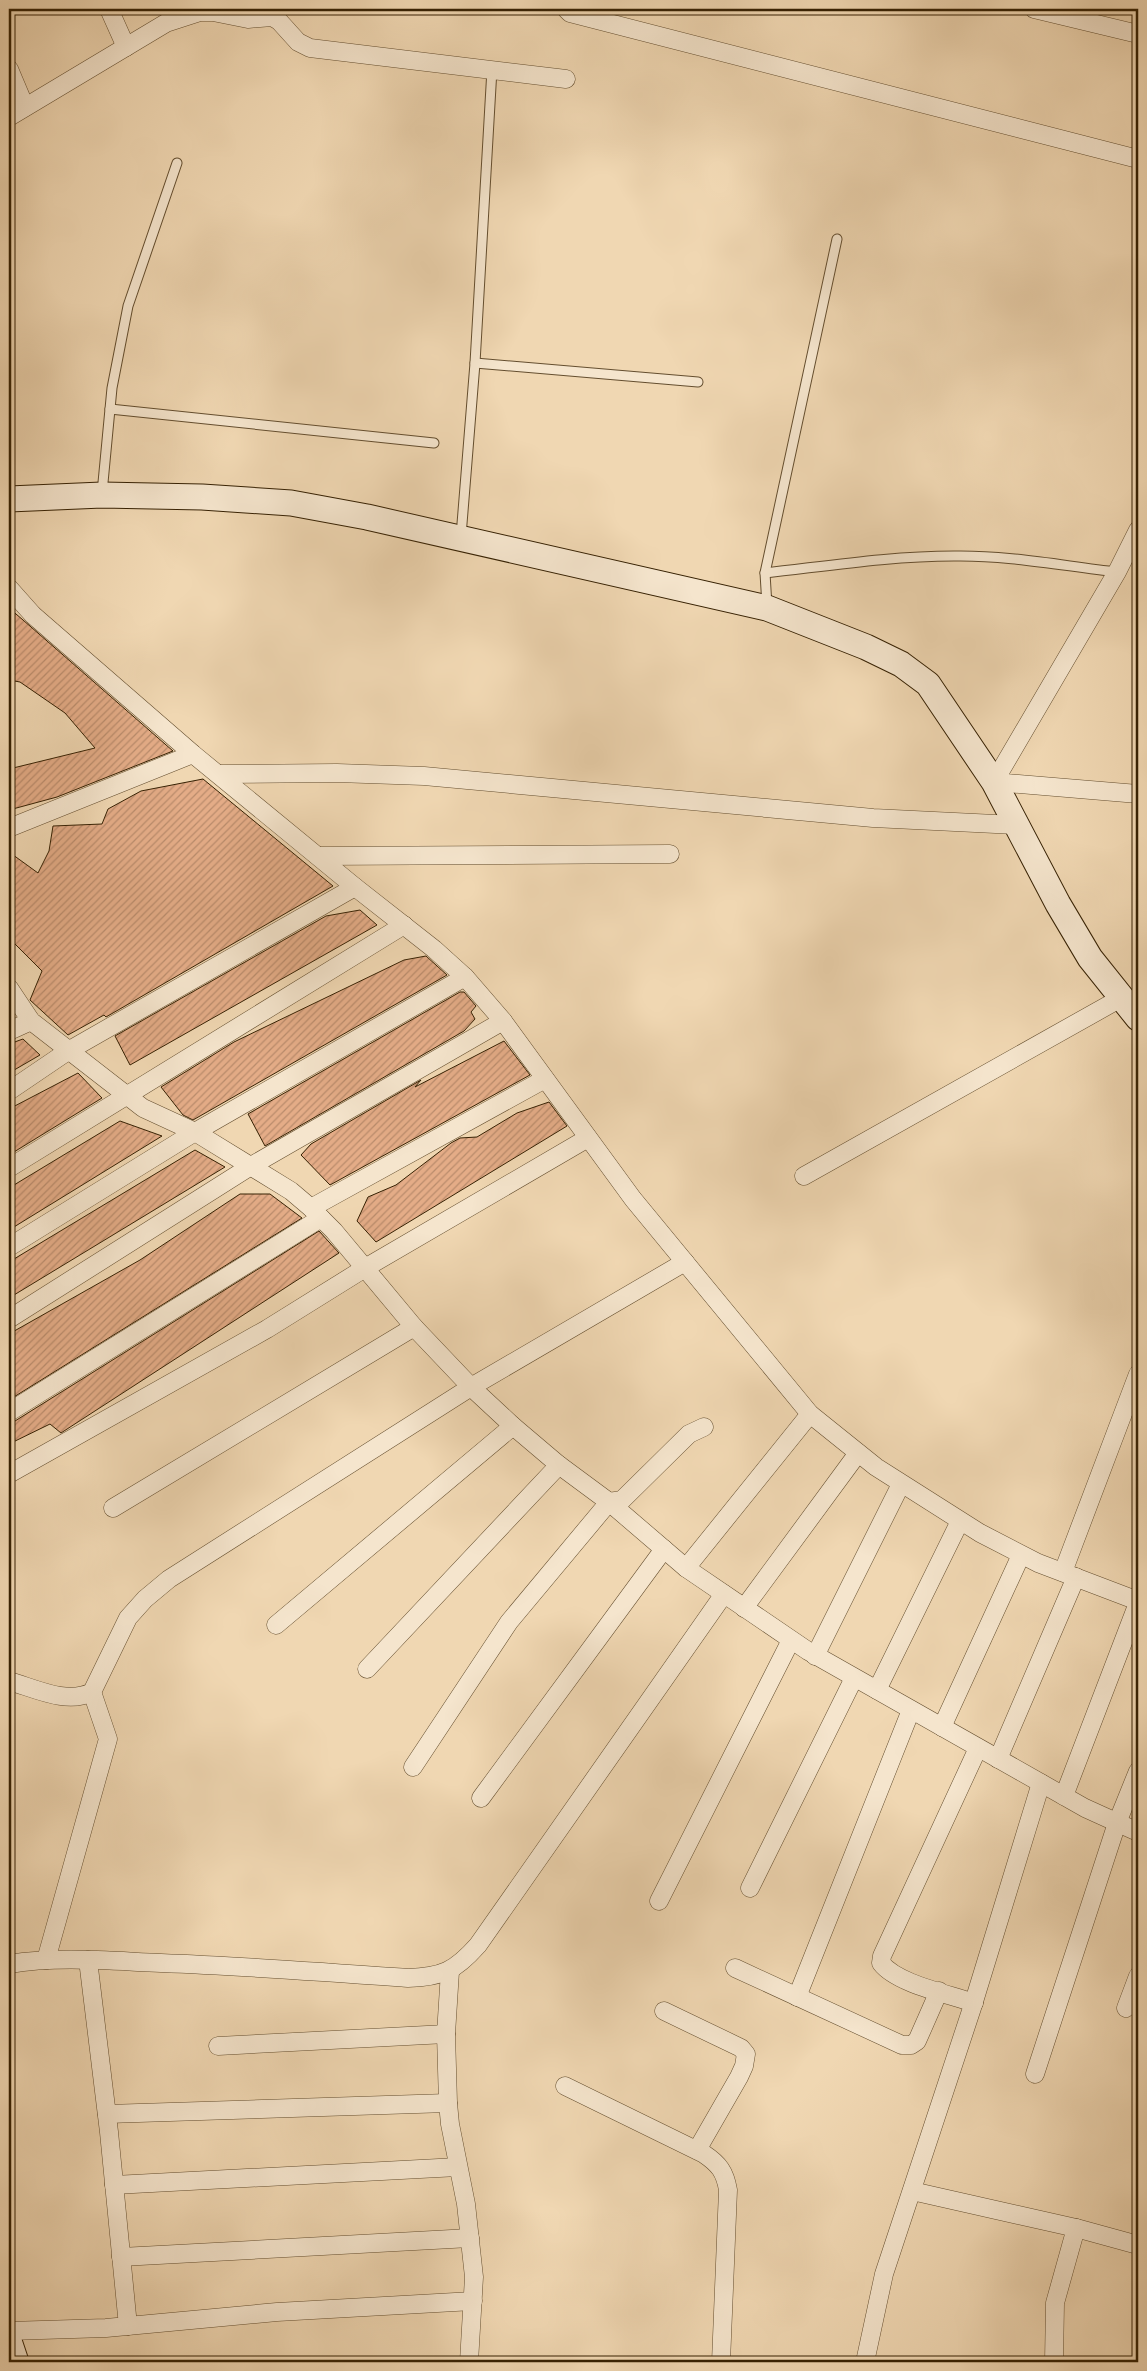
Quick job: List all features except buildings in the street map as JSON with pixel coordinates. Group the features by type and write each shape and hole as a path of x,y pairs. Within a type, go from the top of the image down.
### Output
{"street":[{"path":"109,9 126,46"},
{"path":"566,9 580,15 1138,159"},
{"path":"1034,9 1098,16 1138,34"},
{"path":"9,116 166,23 184,16 206,12 272,17 279,21 298,42 310,48 566,79"},
{"path":"9,69 25,107"},
{"path":"9,499 102,495 202,496 291,503 367,517 767,608 866,647 901,664 928,684 994,782 1090,958 1120,998 1138,1018"},
{"path":"994,782 1117,572 1138,530"},
{"path":"9,588 33,615 193,754 404,925 465,977 503,1021 633,1199 810,1414 901,1484 960,1521 1022,1554 1138,1602 1064,1796"},
{"path":"9,828 193,754"},
{"path":"219,774 337,773 424,776 873,818 1016,825"},
{"path":"994,782 1138,794"},
{"path":"318,856 670,854"},
{"path":"9,1091 68,1051 355,887"},
{"path":"9,1168 404,925"},
{"path":"9,1247 194,1132 465,977"},
{"path":"9,988 30,1021 144,1108 194,1132 291,1191 316,1213 414,1327 471,1387 559,1465 609,1502 686,1568 815,1656 1064,1796 1138,1832"},
{"path":"804,1176 1120,998"},
{"path":"9,1031 30,1021"},
{"path":"9,1319 251,1166 503,1021"},
{"path":"9,1412 316,1213 545,1079"},
{"path":"9,1474 267,1329 365,1268 588,1138"},
{"path":"9,1680 55,1695 78,1697 92,1692 128,1618 145,1599 169,1579 471,1387 685,1262"},
{"path":"113,1508 414,1327"},
{"path":"998,1759 1070,1575 1138,1374"},
{"path":"686,1568 810,1414"},
{"path":"276,1625 513,1426"},
{"path":"413,1767 509,1622 609,1502 622,1500 689,1434 704,1427"},
{"path":"744,1608 858,1452"},
{"path":"367,1669 559,1465"},
{"path":"815,1656 901,1484"},
{"path":"877,1690 960,1521"},
{"path":"481,1798 664,1549"},
{"path":"942,1728 1022,1554"},
{"path":"9,1964 46,1960 88,1960 253,1967 408,1978 430,1978 450,1972 478,1945 724,1594"},
{"path":"660,1901 791,1640"},
{"path":"750,1888 854,1678"},
{"path":"46,1960 108,1739 92,1692"},
{"path":"797,1997 911,1710"},
{"path":"974,2003 906,1980 886,1970 881,1963 882,1956 978,1748"},
{"path":"1035,2074 1117,1822 1138,1771"},
{"path":"865,2362 884,2274 974,2003 1041,1783"},
{"path":"88,1960 107,2114 128,2326"},
{"path":"735,1968 902,2045 911,2045 920,2034 939,1991"},
{"path":"450,1972 446,2034 448,2103 470,2238 474,2277 468,2362"},
{"path":"1126,2008 1138,1976"},
{"path":"664,2012 741,2048 746,2054 741,2071 697,2150"},
{"path":"218,2046 446,2034"},
{"path":"565,2086 697,2150 718,2163 725,2174 728,2190 721,2362"},
{"path":"107,2114 448,2103"},
{"path":"114,2185 458,2167"},
{"path":"912,2191 1076,2228 1138,2245"},
{"path":"1054,2362 1055,2303 1076,2228"},
{"path":"121,2257 470,2238"},
{"path":"9,2331 128,2326 277,2312 473,2301"},
{"path":"9,2341 16,2362"}],"lane":[{"path":"460,539 475,363 492,69"},
{"path":"102,495 110,409 118,351 128,306 177,163"},
{"path":"767,608 766,573 837,239"},
{"path":"475,363 698,382"},
{"path":"110,409 434,443"},
{"path":"766,573 890,558 955,556 983,556 1117,572"}]}
